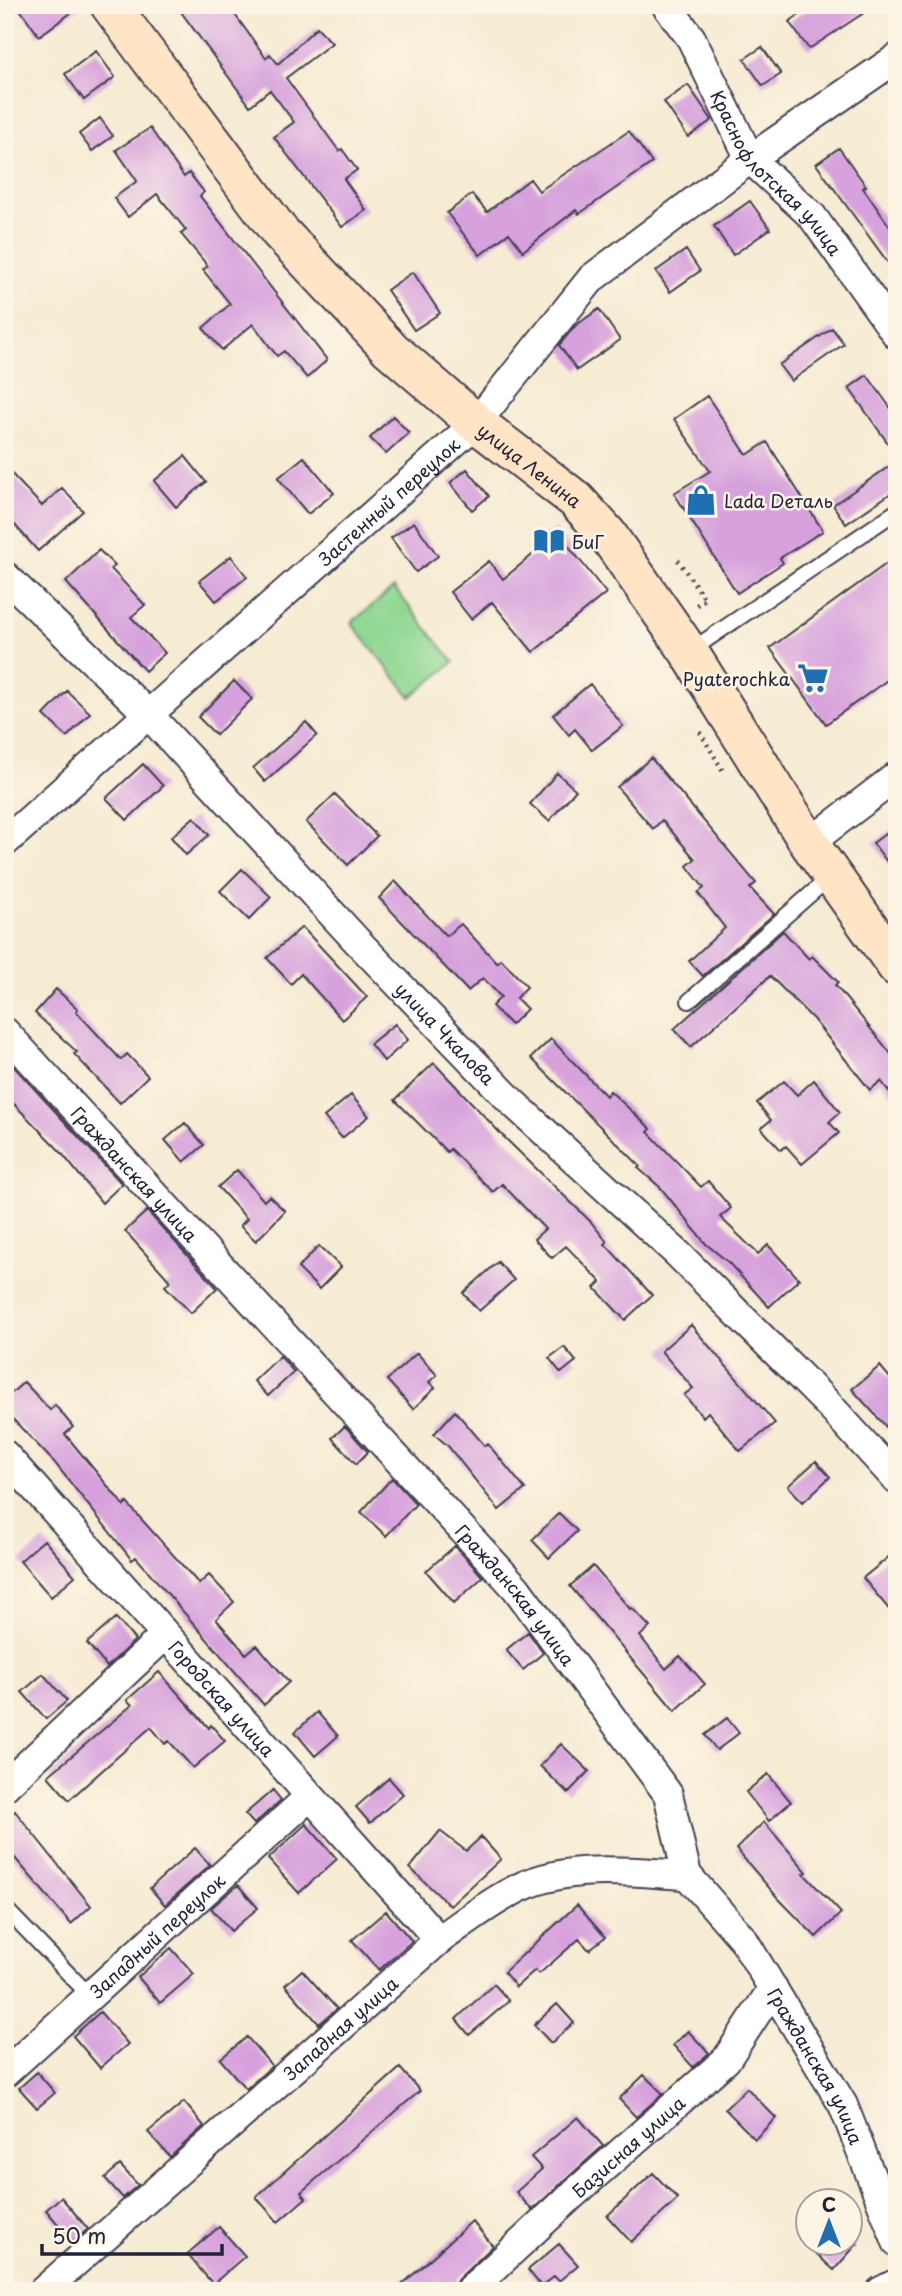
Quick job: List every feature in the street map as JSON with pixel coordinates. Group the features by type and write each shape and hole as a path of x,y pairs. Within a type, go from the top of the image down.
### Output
{"main road":[{"name":"улица Ленина","path":"110,5 279,231 388,348 476,423 542,471 584,509 632,567 689,652 808,843 897,967"}],"street":[{"name":"Краснофлотская улица","path":"666,5 691,38 750,159 812,216 897,335"},
{"name":"Застенный переулок","path":"5,842 476,423 592,278 750,159 897,58"},
{"name":"улица Чкалова","path":"5,576 149,715 358,942 512,1102 688,1264 827,1403 897,1480"},
{"path":"808,843 897,776"},
{"name":"Гражданская улица","path":"5,1031 516,1588 668,1794 687,1875 743,1939 843,2105 897,2242"},
{"name":"Городская улица","path":"5,1455 15,1485 164,1636 439,1940"},
{"path":"5,1786 164,1636"},
{"name":"Западный переулок","path":"5,2073 309,1797"},
{"name":"Западная улица","path":"43,2291 439,1940 511,1891 538,1880 582,1872 687,1875"},
{"name":"Базисная улица","path":"469,2291 570,2197 726,2060 773,1988"},
{"path":"881,2291 897,2283"}],"lane":[{"path":"689,652 897,511"},
{"path":"689,1001 832,875"},
{"path":"5,1908 90,1996"}],"green space":[{"path":"394,588 454,662 411,697 351,623"}],"building":[{"path":"17,5 82,5 39,36"},
{"path":"176,5 228,5 266,58 270,54 278,64 317,27 332,43 286,78 339,151 342,149 357,170 344,179 366,210 342,227 274,137 294,122 270,90 250,106"},
{"path":"813,5 876,5 809,49 789,22"},
{"path":"762,47 781,74 763,86 744,59"},
{"path":"96,51 115,77 84,100 65,74"},
{"path":"688,85 712,120 688,137 664,102"},
{"path":"100,118 113,136 92,151 79,134"},
{"path":"150,128 184,177 189,173 204,192 200,196 327,360 307,378 284,351 277,356 253,324 222,350 203,328 230,304 203,270 208,266 181,234 186,230 157,194 128,217 114,198 137,181 116,150"},
{"path":"629,131 652,163 579,214 576,210 523,251 509,233 480,255 447,213 472,194 487,212 530,179 539,191"},
{"path":"839,148 897,237 897,275 816,164"},
{"path":"750,201 770,229 733,255 714,226"},
{"path":"686,250 700,271 670,292 656,271"},
{"path":"413,272 440,313 414,330 387,290"},
{"path":"599,309 620,340 577,370 559,345 575,326"},
{"path":"832,328 844,344 791,381 779,365"},
{"path":"867,375 897,417 897,456 849,388"},
{"path":"707,396 747,455 767,442 823,531 780,558 783,563 737,593 674,493 710,471 674,419"},
{"path":"393,416 409,433 386,454 370,438"},
{"path":"185,456 206,482 176,507 154,481"},
{"path":"304,457 334,493 308,514 278,478"},
{"path":"897,461 897,489 846,524 833,505"},
{"path":"5,467 42,506 62,488 83,511 38,551 5,514"},
{"path":"467,469 489,496 472,510 450,483"},
{"path":"414,522 438,556 416,572 391,538"},
{"path":"555,529 606,593 533,652 492,602 471,619 450,592 489,561 503,579 542,547 538,543"},
{"path":"99,550 115,566 111,569 145,605 131,617 165,653 145,671 66,582"},
{"path":"231,556 247,577 216,601 199,581"},
{"path":"897,556 897,673 826,724 770,648"},
{"path":"234,681 252,699 216,735 198,717"},
{"path":"590,684 623,726 592,750 575,729 569,735 553,715"},
{"path":"67,691 90,713 67,737 44,715"},
{"path":"306,722 317,735 265,782 253,768"},
{"path":"651,758 756,883 750,888 774,914 703,976 689,961 725,928 698,893 704,888 687,866 695,859 662,820 653,829 617,787"},
{"path":"143,764 163,786 127,820 106,798"},
{"path":"557,773 576,790 549,821 530,804"},
{"path":"335,794 377,836 348,865 306,822"},
{"path":"194,817 209,835 186,855 171,837"},
{"path":"897,825 897,875 873,843"},
{"path":"242,869 271,897 249,920 220,891"},
{"path":"395,881 446,936 461,924 497,963 501,959 527,987 516,998 527,1009 511,1025 492,1006 501,997 483,978 468,991 379,898"},
{"path":"302,927 367,997 342,1020 301,974 291,984 267,958"},
{"path":"783,931 809,959 812,956 838,982 835,985 897,1061 897,1102 881,1081 870,1090 813,1019 770,976 691,1047 674,1029"},
{"path":"56,989 78,1009 76,1011 121,1060 127,1054 148,1076 120,1103 74,1054 77,1052 35,1013"},
{"path":"395,1024 408,1040 384,1061 370,1044"},
{"path":"551,1039 606,1096 610,1091 651,1129 648,1132 701,1187 708,1181 731,1208 720,1217 758,1254 768,1245 799,1279 769,1307 728,1262 706,1244 661,1188 638,1168 640,1166 531,1058"},
{"path":"5,1057 122,1184 102,1203 60,1151 5,1095"},
{"path":"434,1063 503,1136 591,1222 607,1242 605,1244 652,1295 625,1320 595,1288 601,1282 566,1246 552,1258 534,1239 545,1229 502,1184 493,1192 450,1149 447,1152 395,1100"},
{"path":"814,1080 840,1112 829,1122 839,1133 802,1164 786,1146 781,1150 761,1128 771,1120 757,1103 784,1081 797,1095"},
{"path":"351,1095 369,1116 342,1138 324,1117"},
{"path":"185,1123 204,1145 184,1162 165,1140"},
{"path":"237,1170 264,1201 269,1196 285,1211 256,1241 240,1226 247,1219 218,1187"},
{"path":"147,1211 217,1288 191,1313 165,1286 170,1281 125,1231"},
{"path":"319,1246 341,1267 319,1289 298,1268"},
{"path":"498,1262 514,1280 479,1311 463,1293"},
{"path":"691,1325 775,1423 740,1451 708,1412 703,1417 684,1395 693,1388 661,1351"},
{"path":"564,1347 576,1361 561,1373 549,1358"},
{"path":"417,1353 437,1375 429,1382 435,1388 413,1409 387,1380"},
{"path":"280,1356 294,1372 268,1396 254,1381"},
{"path":"880,1366 897,1386 897,1439 852,1389"},
{"path":"24,1382 50,1410 55,1405 73,1427 65,1434 124,1506 127,1503 199,1584 209,1575 234,1602 216,1619 246,1654 257,1645 289,1682 264,1705 136,1557 132,1560 54,1462 5,1411 5,1399"},
{"path":"455,1411 485,1446 488,1444 525,1489 499,1510 448,1446 434,1434"},
{"path":"345,1426 368,1452 356,1464 332,1438"},
{"path":"816,1461 830,1477 803,1502 788,1486"},
{"path":"392,1478 416,1504 386,1536 361,1512"},
{"path":"559,1513 577,1531 549,1558 532,1540"},
{"path":"44,1540 75,1576 51,1597 20,1561"},
{"path":"455,1546 483,1577 454,1603 426,1571"},
{"path":"897,1550 897,1619 863,1578"},
{"path":"593,1566 630,1609 650,1627 640,1636 666,1669 680,1656 705,1684 675,1711 570,1586"},
{"path":"116,1618 135,1640 107,1667 87,1643"},
{"path":"528,1632 543,1653 523,1670 506,1650"},
{"path":"159,1672 209,1728 211,1725 225,1741 193,1768 169,1741 165,1744 151,1727 69,1800 48,1776 132,1705 127,1700"},
{"path":"43,1674 67,1701 46,1719 22,1692"},
{"path":"317,1712 338,1736 315,1756 295,1732"},
{"path":"727,1718 739,1733 717,1750 705,1735"},
{"path":"561,1744 589,1771 568,1793 540,1766"},
{"path":"768,1774 791,1802 769,1821 746,1792"},
{"path":"389,1778 403,1794 370,1823 356,1807"},
{"path":"273,1790 281,1800 254,1824 245,1814"},
{"path":"15,1811 91,1906 71,1924 14,1857 5,1865 5,1820"},
{"path":"764,1822 807,1872 804,1874 841,1913 816,1937 736,1849"},
{"path":"306,1824 337,1859 299,1893 268,1859"},
{"path":"440,1831 466,1851 481,1837 501,1859 450,1906 410,1868"},
{"path":"195,1848 210,1865 165,1905 150,1888"},
{"path":"238,1885 258,1908 231,1931 211,1908"},
{"path":"577,1905 605,1937 589,1950 579,1939 539,1974 535,1970 516,1987 504,1972"},
{"path":"386,1911 412,1941 379,1970 352,1940"},
{"path":"171,1948 194,1974 160,2003 138,1977"},
{"path":"302,1970 337,2009 319,2024 285,1985"},
{"path":"494,1984 509,2001 469,2035 456,2019"},
{"path":"557,2004 574,2023 551,2043 534,2025"},
{"path":"100,2012 128,2044 100,2068 73,2036"},
{"path":"688,2031 709,2053 693,2067 673,2045"},
{"path":"247,2037 272,2066 246,2089 220,2059"},
{"path":"400,2068 420,2091 301,2192 306,2198 278,2222 256,2197"},
{"path":"37,2072 55,2093 37,2108 19,2088"},
{"path":"644,2075 663,2094 636,2117 619,2099"},
{"path":"747,2088 776,2118 755,2139 725,2109"},
{"path":"184,2102 204,2126 170,2157 148,2132"},
{"path":"578,2117 603,2146 532,2210 516,2192 542,2169 531,2157"},
{"path":"120,2165 138,2185 123,2198 105,2178"},
{"path":"653,2173 678,2199 631,2242 607,2216"},
{"path":"61,2197 88,2229 73,2242 46,2210"},
{"path":"472,2221 493,2246 458,2279 450,2291 395,2291"},
{"path":"219,2227 245,2256 213,2284 187,2254"},
{"path":"559,2244 578,2265 559,2281 554,2276 541,2286 528,2270"},
{"path":"821,2258 845,2258 834,2270"}],"place":[{"name":"Lada Dеталь","path":"701,500"},
{"name":"БиГ","path":"549,541"},
{"name":"Pyaterochka","path":"813,678"}]}
